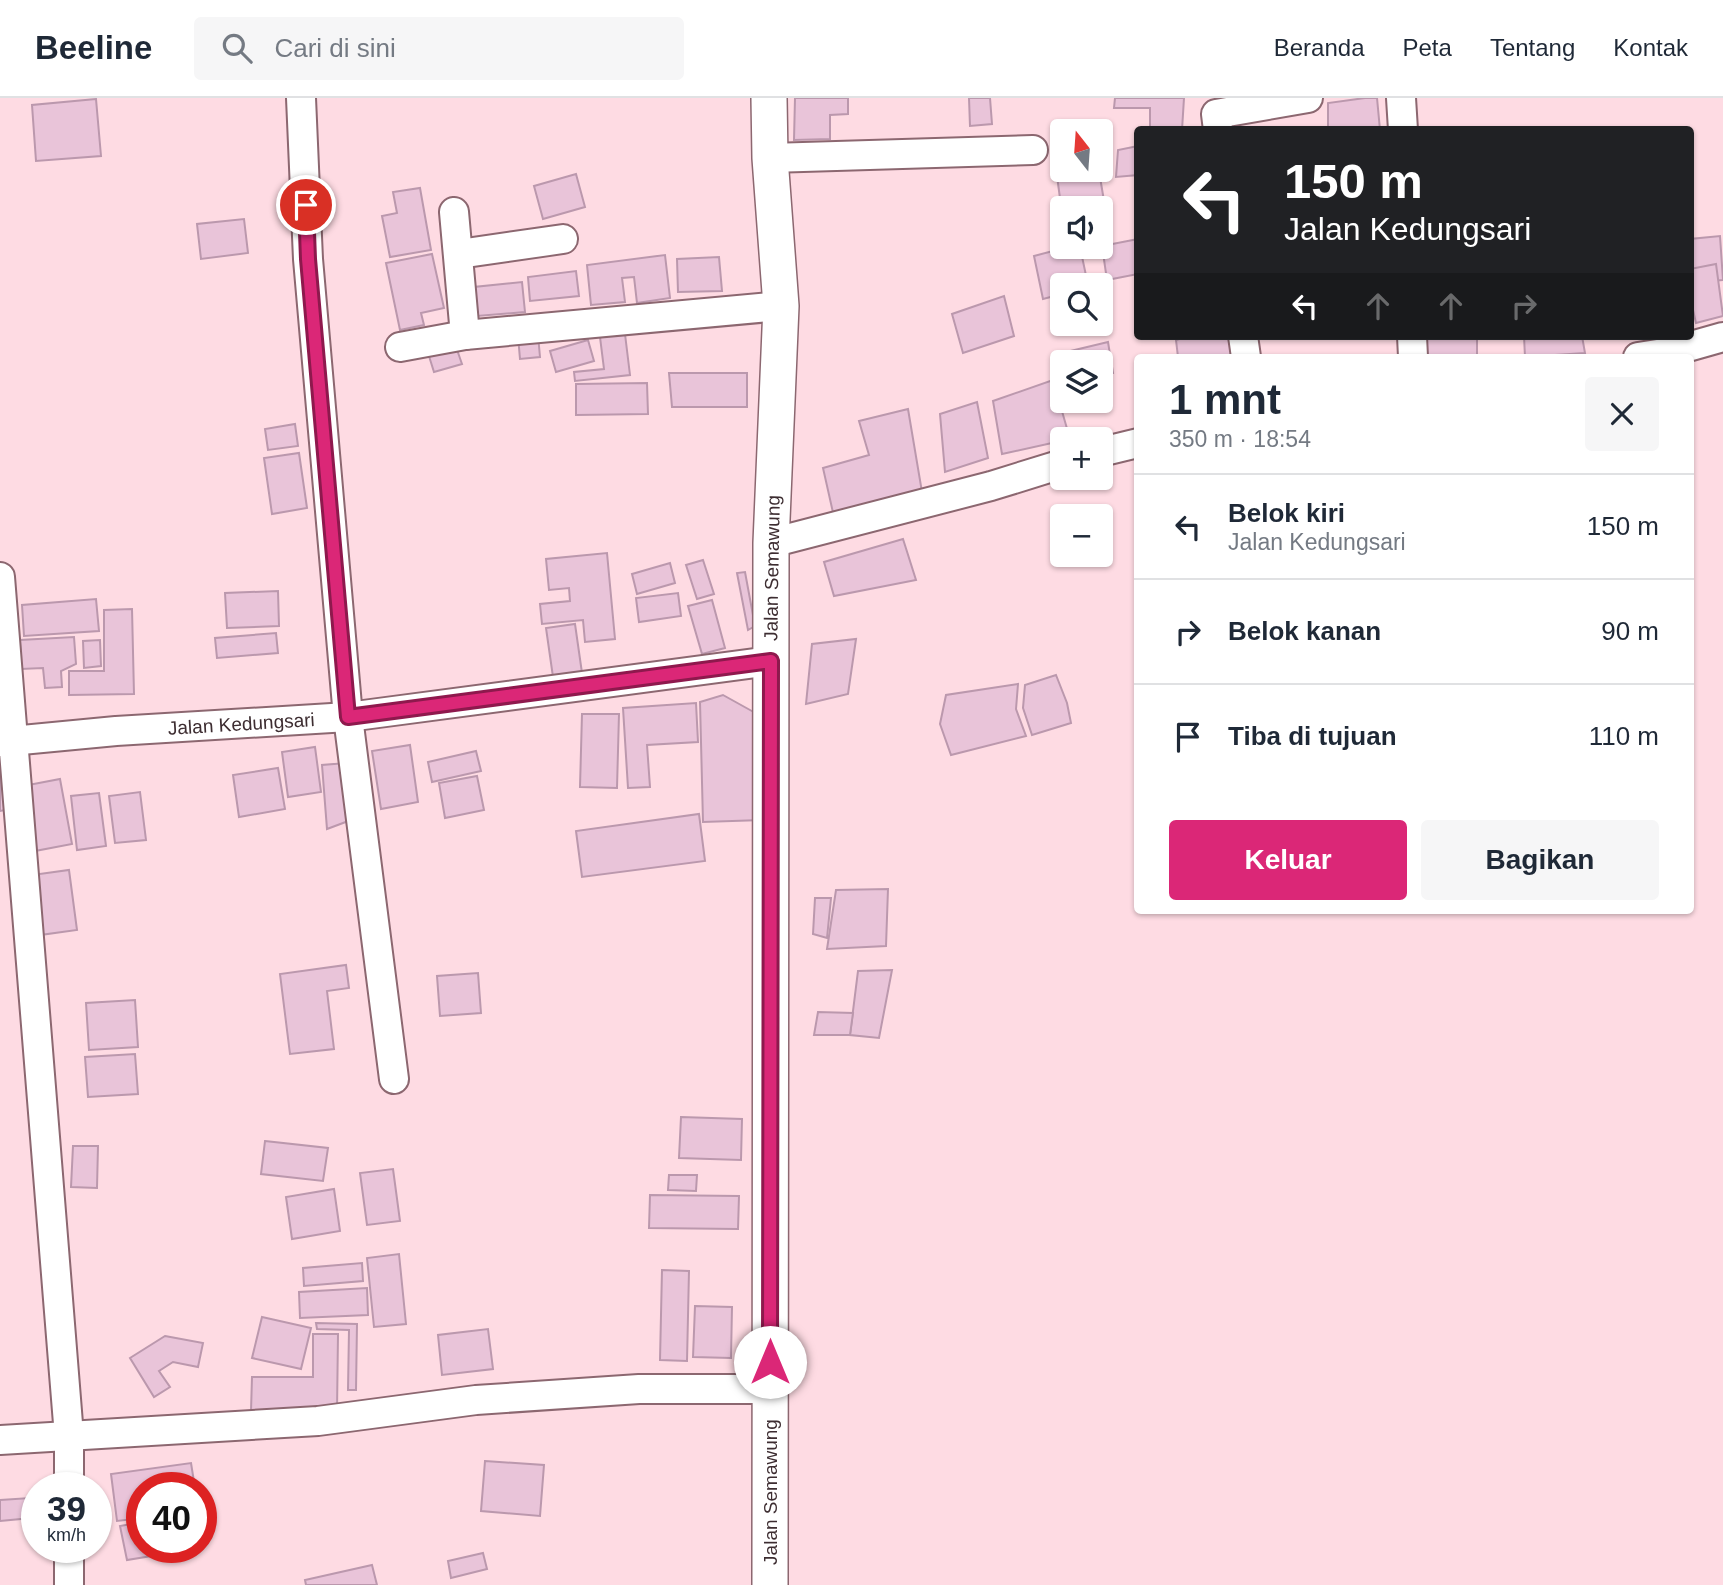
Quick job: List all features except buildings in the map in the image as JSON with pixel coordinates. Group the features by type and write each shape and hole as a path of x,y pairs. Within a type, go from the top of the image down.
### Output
{"street":[{"path":"300,98 308,259 348,717 394,1079"},
{"name":"Jalan Semawung","path":"769,98 770,158 781,306 771,543 770,1585"},
{"path":"1216,114 1308,98"},
{"path":"1401,98 1403,126"},
{"path":"770,158 1033,150"},
{"path":"454,212 465,335"},
{"path":"459,254 564,239"},
{"path":"400,346 465,335 781,306"},
{"path":"1657,354 1723,337"},
{"path":"1113,449 1134,444"},
{"path":"771,543 991,486 1050,468"},
{"path":"0,578 6,741 69,1436 69,1472"},
{"name":"Jalan Kedungsari","path":"6,741 116,731 348,717 771,661"},
{"path":"0,1440 318,1421 476,1400 639,1389 770,1389"},
{"path":"69,1563 69,1585"}],"route":[{"path":"306,205 308,259 348,717 771,661 770,1362"}]}
